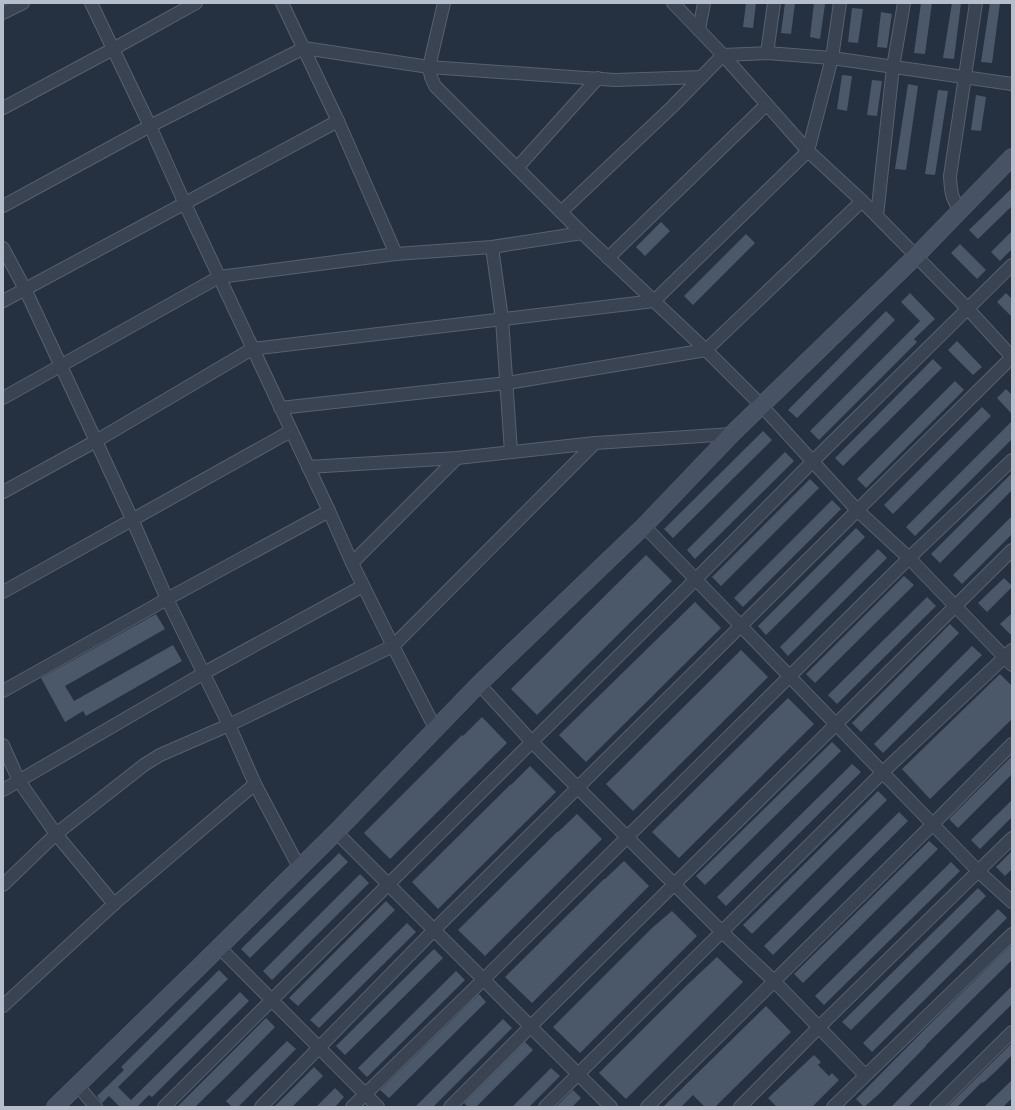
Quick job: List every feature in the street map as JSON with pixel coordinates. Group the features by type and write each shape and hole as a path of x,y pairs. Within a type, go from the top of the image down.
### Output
{"street":[{"path":"3,13 23,3"},
{"path":"91,3 150,126 363,586 392,646 435,728"},
{"path":"3,108 196,3"},
{"path":"282,3 338,121 396,254"},
{"path":"444,3 429,67 431,78 435,86 582,233 706,350 761,405 857,510 909,558 1010,658 883,772 545,1107"},
{"path":"261,1107 434,930 1012,357 968,309 877,216 808,151 723,55 674,3"},
{"path":"699,30 704,3"},
{"path":"767,53 774,3"},
{"path":"3,492 96,441 252,349 654,300 808,151 832,58 840,3"},
{"path":"877,216 893,67 904,3"},
{"path":"961,211 954,203 950,176 976,3"},
{"path":"3,206 150,126 304,48 429,67 615,80 702,77"},
{"path":"561,212 723,55 767,53 832,58 1012,84"},
{"path":"517,168 598,78"},
{"path":"608,258 766,105"},
{"path":"3,301 338,121"},
{"path":"55,1107 336,832 479,684 644,526 732,434 916,256 1012,157"},
{"path":"280,408 507,383 706,350 862,201"},
{"path":"3,398 219,277 396,254 492,247 582,233"},
{"path":"492,247 502,319 511,452"},
{"path":"3,248 26,289 132,519 167,599 229,725 255,784 299,867"},
{"path":"164,1107 1012,265"},
{"path":"3,592 291,431"},
{"path":"308,467 457,458 595,443 732,434"},
{"path":"3,885 56,834 160,755 229,725 392,646 595,443"},
{"path":"352,562 457,458"},
{"path":"352,1107 484,979 909,558 1012,460"},
{"path":"3,691 167,599 329,511"},
{"path":"644,526 978,871 1012,902"},
{"path":"450,1107 835,723 1012,550"},
{"path":"3,790 204,673 363,586"},
{"path":"479,684 532,742 722,932 774,981 865,1075"},
{"path":"647,1107 1012,744"},
{"path":"3,745 19,781 56,834 114,904"},
{"path":"3,1006 114,904 255,784"},
{"path":"336,832 611,1107"},
{"path":"740,1107 818,1028 1012,838"},
{"path":"833,1107 1012,934"},
{"path":"219,947 378,1107"},
{"path":"936,1107 1012,1032"},
{"path":"77,1085 96,1107"}],"building":[{"path":"746,3 756,3 753,28 743,27"},
{"path":"785,3 795,3 791,34 781,33"},
{"path":"814,3 825,4 820,39 810,37"},
{"path":"921,3 932,3 925,54 914,53"},
{"path":"952,3 961,3 954,59 943,58"},
{"path":"990,3 1000,3 992,63 981,62"},
{"path":"852,8 863,9 858,43 848,42"},
{"path":"881,12 892,14 887,48 877,47"},
{"path":"842,75 852,76 847,111 837,109"},
{"path":"872,80 882,81 877,116 867,115"},
{"path":"908,84 918,86 906,170 895,169"},
{"path":"938,90 948,91 935,175 925,174"},
{"path":"976,95 986,97 981,131 971,130"},
{"path":"1012,188 1012,206 978,239 969,230"},
{"path":"661,222 670,231 645,256 636,247"},
{"path":"1012,231 1012,249 1000,261 991,252"},
{"path":"746,234 755,243 693,305 684,296"},
{"path":"960,244 986,270 977,279 951,253"},
{"path":"910,293 935,319 914,339 917,342 819,440 810,431 920,321 901,302"},
{"path":"1006,293 1012,299 1012,317 997,302"},
{"path":"886,311 895,320 797,418 788,410"},
{"path":"957,341 982,367 973,375 948,350"},
{"path":"933,359 942,368 843,466 835,458"},
{"path":"955,381 964,390 866,488 857,479"},
{"path":"1006,389 1012,395 1012,414 997,398"},
{"path":"982,407 991,416 893,514 884,505"},
{"path":"1012,421 1012,439 915,536 906,527"},
{"path":"763,431 772,440 673,538 664,529"},
{"path":"785,452 794,461 695,559 687,550"},
{"path":"1012,473 1012,490 940,563 931,554"},
{"path":"810,479 819,488 721,586 712,577"},
{"path":"832,500 841,509 743,607 734,598"},
{"path":"1012,516 1012,534 962,584 953,575"},
{"path":"856,528 865,537 766,635 758,626"},
{"path":"878,549 887,558 788,656 780,647"},
{"path":"646,555 672,581 537,715 511,689"},
{"path":"904,576 914,585 815,683 806,674"},
{"path":"1004,578 1012,587 987,612 978,603"},
{"path":"927,597 936,606 837,704 828,695"},
{"path":"695,602 721,628 586,762 559,735"},
{"path":"1012,613 1012,636 1000,624"},
{"path":"156,614 165,629 65,686 74,701 173,645 182,661 86,716 83,711 65,722 41,678"},
{"path":"950,624 959,633 861,732 852,723"},
{"path":"972,646 982,655 883,753 874,744"},
{"path":"741,650 768,677 633,811 606,784"},
{"path":"1000,674 1012,686 1012,719 930,799 902,769"},
{"path":"788,698 814,724 679,858 652,832"},
{"path":"482,717 507,743 390,859 364,833"},
{"path":"832,742 841,751 705,885 696,876"},
{"path":"1012,756 1012,774 958,828 949,819"},
{"path":"852,764 861,772 726,906 717,897"},
{"path":"530,766 556,792 438,909 412,882"},
{"path":"878,791 887,800 752,934 743,925"},
{"path":"1012,800 1012,817 980,849 971,840"},
{"path":"899,812 908,821 773,955 764,946"},
{"path":"577,814 602,839 485,956 458,930"},
{"path":"929,841 938,849 803,983 794,974"},
{"path":"1012,851 1012,869 1005,876 996,867"},
{"path":"339,853 348,862 250,958 241,949"},
{"path":"624,861 649,886 532,1003 505,977"},
{"path":"951,862 960,871 824,1005 815,996"},
{"path":"360,874 369,883 272,980 263,971"},
{"path":"978,888 986,896 851,1030 842,1022"},
{"path":"386,901 395,910 298,1006 289,998"},
{"path":"998,909 1007,918 872,1052 863,1043"},
{"path":"672,911 697,936 580,1053 553,1027 652,928"},
{"path":"407,923 416,932 319,1028 310,1020"},
{"path":"1012,944 1012,960 878,1095 864,1107 856,1099"},
{"path":"434,949 443,958 345,1055 336,1046"},
{"path":"717,957 743,982 626,1099 599,1073"},
{"path":"219,970 228,979 118,1087 131,1100 240,992 249,1001 152,1097 149,1095 138,1106 139,1107 120,1107 109,1096 102,1103 97,1096 124,1070 121,1067"},
{"path":"456,971 465,980 367,1077 358,1068"},
{"path":"1012,986 1012,1004 1005,1011 908,1107 891,1107"},
{"path":"479,994 486,1002 389,1098 380,1090"},
{"path":"766,1006 791,1032 715,1107 705,1107 693,1095 681,1107 663,1107"},
{"path":"266,1018 275,1027 227,1076 195,1107 177,1107"},
{"path":"503,1019 512,1028 433,1107 415,1107"},
{"path":"287,1041 296,1049 238,1107 232,1107 226,1101"},
{"path":"525,1042 533,1050 476,1107 468,1107 464,1103"},
{"path":"1012,1043 1012,1055 996,1071 983,1083 982,1082 957,1107 947,1107"},
{"path":"814,1055 821,1062 818,1065 829,1076 832,1073 839,1080 812,1107 777,1107 768,1098"},
{"path":"314,1067 323,1076 292,1107 274,1107"},
{"path":"551,1068 560,1076 529,1107 512,1107"},
{"path":"1012,1080 1012,1098 1003,1107 984,1107"},
{"path":"335,1088 344,1097 335,1107 316,1107"},
{"path":"573,1090 581,1098 572,1107 556,1107"}]}
